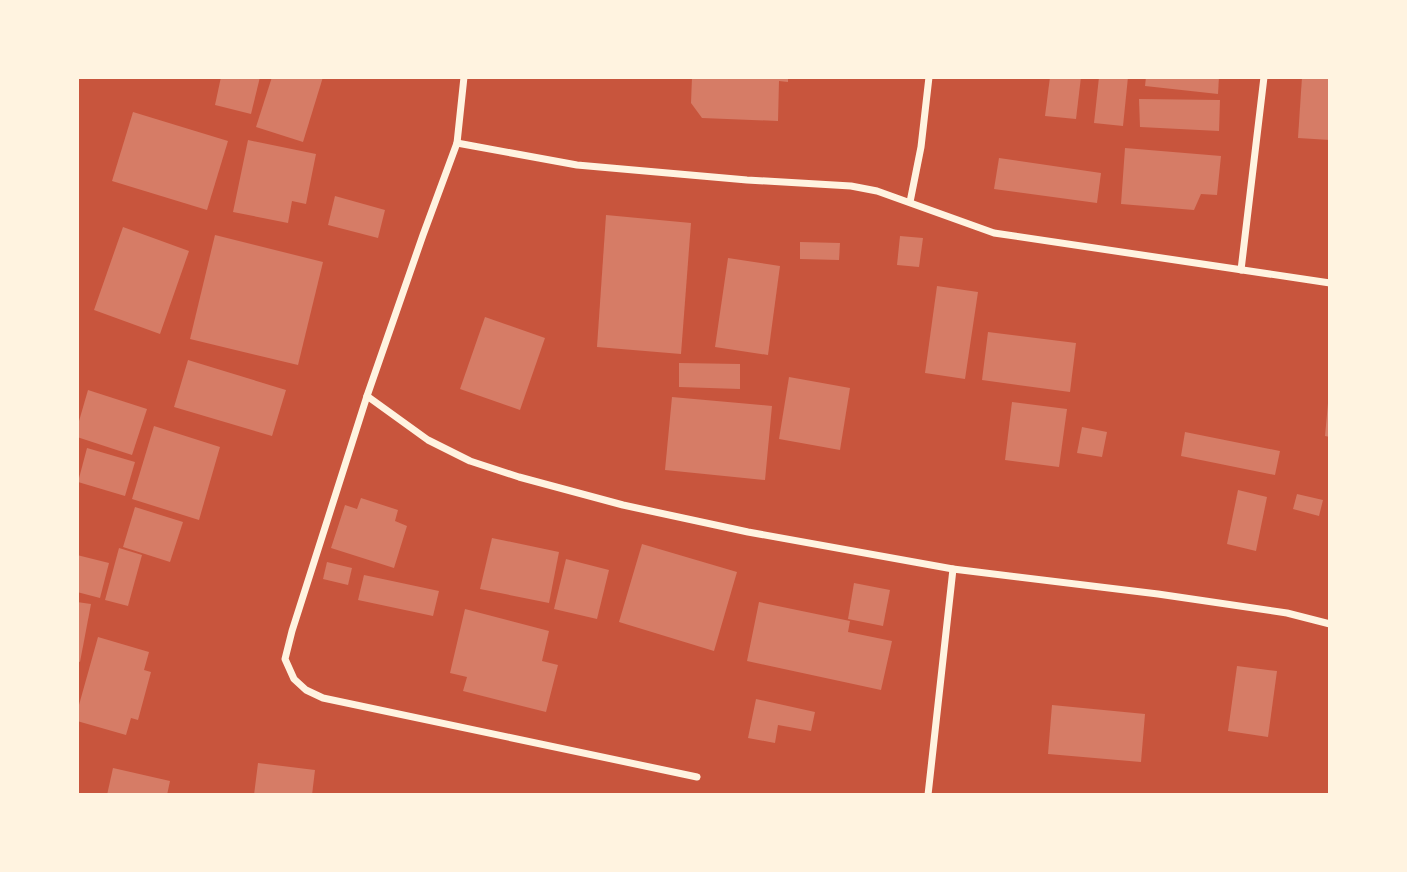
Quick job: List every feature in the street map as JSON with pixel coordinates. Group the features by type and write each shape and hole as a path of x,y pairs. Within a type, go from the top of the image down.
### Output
{"street":[{"path":"464,77 457,143 367,396 285,659 294,679 306,690 323,698 696,777"},
{"path":"910,202 921,147 929,77"},
{"path":"1241,270 1264,77"},
{"path":"457,143 577,165 851,186 877,191 994,233 1330,283"},
{"path":"367,396 428,440 470,461 623,505 748,532 953,569 1158,594 1287,613 1330,624"},
{"path":"928,795 953,569"}],"building":[{"path":"221,77 260,77 251,114 215,105"},
{"path":"272,77 323,77 303,142 256,127"},
{"path":"692,77 788,77 788,82 779,81 778,121 702,118 691,103"},
{"path":"1050,77 1081,77 1076,119 1045,116"},
{"path":"1099,77 1128,77 1123,126 1094,123"},
{"path":"1146,77 1219,77 1218,94 1145,86"},
{"path":"1302,77 1330,77 1330,140 1298,138"},
{"path":"1139,99 1220,100 1219,131 1140,127"},
{"path":"133,112 228,141 207,210 112,181"},
{"path":"248,140 316,154 306,204 292,201 288,223 233,212"},
{"path":"1125,148 1221,156 1217,195 1201,194 1194,210 1121,204"},
{"path":"999,158 1101,173 1097,203 994,189"},
{"path":"335,196 385,210 378,238 328,225"},
{"path":"606,215 691,223 681,354 597,347"},
{"path":"123,227 189,251 160,334 94,310"},
{"path":"215,235 323,262 298,365 190,339"},
{"path":"900,236 923,238 919,267 897,265"},
{"path":"800,242 840,243 839,260 800,259"},
{"path":"728,258 780,266 768,355 715,347"},
{"path":"937,286 978,292 965,379 925,373"},
{"path":"485,317 545,338 520,410 460,389"},
{"path":"988,332 1076,343 1070,392 982,380"},
{"path":"188,360 286,390 272,436 174,407"},
{"path":"679,363 740,364 740,389 679,387"},
{"path":"789,377 850,388 840,450 779,439"},
{"path":"88,390 147,409 132,455 77,437"},
{"path":"672,397 772,406 765,480 665,470"},
{"path":"1012,402 1067,409 1059,467 1005,460"},
{"path":"1330,403 1330,437 1325,436"},
{"path":"154,426 220,447 199,520 132,499"},
{"path":"1082,427 1107,432 1102,457 1077,453"},
{"path":"1185,432 1280,451 1275,475 1181,456"},
{"path":"87,448 135,462 125,496 78,482"},
{"path":"1238,490 1267,497 1256,551 1227,544"},
{"path":"1297,494 1323,500 1319,516 1293,509"},
{"path":"361,498 398,510 395,521 407,526 394,568 331,548 345,505 357,509"},
{"path":"135,507 183,522 170,562 123,547"},
{"path":"492,538 559,552 549,603 480,589"},
{"path":"642,544 737,572 714,651 619,622"},
{"path":"119,548 142,555 128,606 105,600"},
{"path":"77,555 109,563 100,598 77,592"},
{"path":"566,559 609,570 597,619 554,609"},
{"path":"327,562 352,568 348,585 323,579"},
{"path":"364,575 439,591 433,616 358,600"},
{"path":"854,583 890,590 883,626 848,619"},
{"path":"77,602 91,604 80,662 77,661"},
{"path":"759,602 850,621 848,632 892,641 881,690 747,661"},
{"path":"465,609 549,631 542,661 558,665 546,712 463,691 467,677 450,673"},
{"path":"98,637 149,652 144,670 151,672 138,720 131,718 126,735 77,721 77,712"},
{"path":"1237,666 1277,671 1268,737 1228,731"},
{"path":"756,699 815,712 811,731 778,725 775,743 748,738"},
{"path":"1052,705 1145,714 1141,762 1048,754"},
{"path":"258,763 315,770 312,795 254,795"},
{"path":"113,768 170,781 167,795 107,795"}]}
